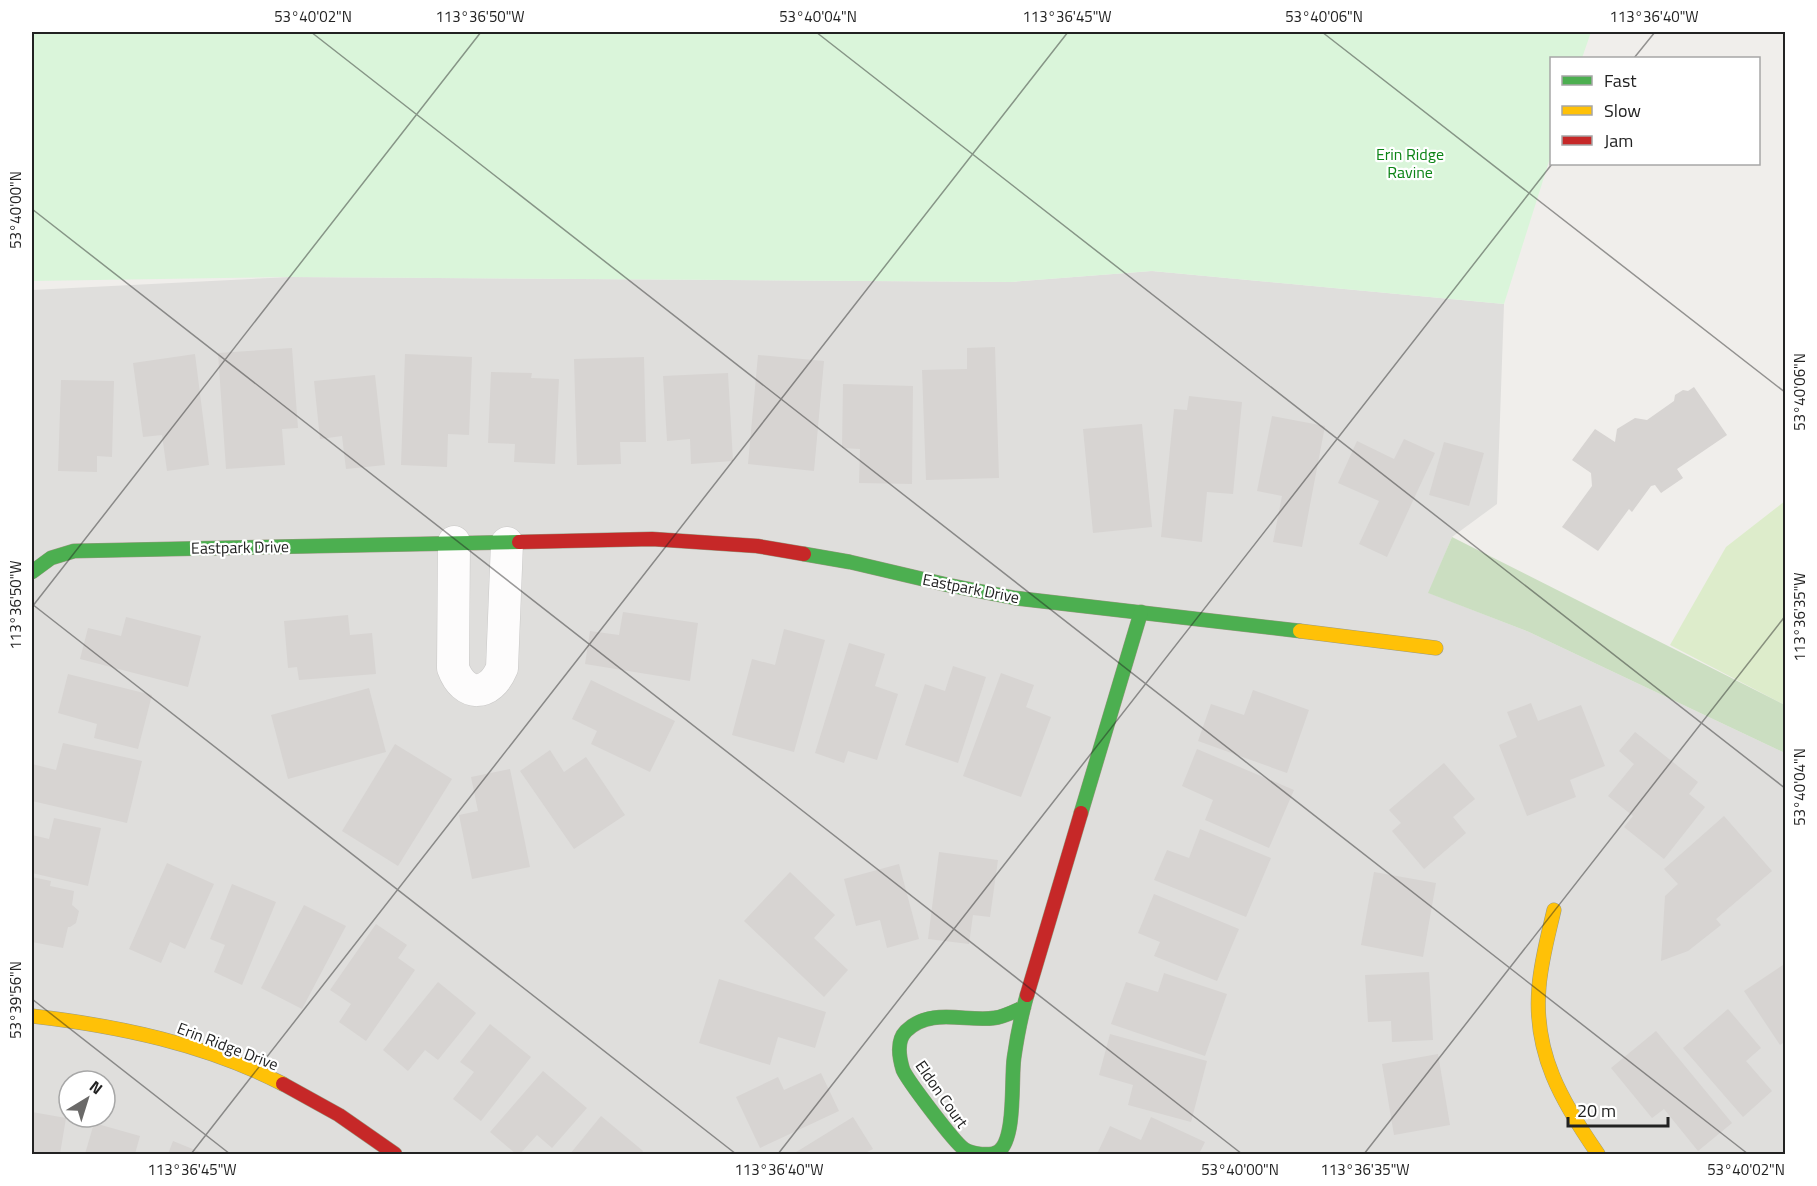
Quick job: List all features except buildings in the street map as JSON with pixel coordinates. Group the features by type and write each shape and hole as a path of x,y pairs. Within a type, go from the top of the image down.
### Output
{"street":[{"name":"Eastpark Drive","path":"32,572 51,558 74,551 652,539 757,546 850,562 1015,598 1436,648"},
{"path":"454,542 453,668 460,682 469,688 478,690 488,688 494,683 502,668 507,543"},
{"name":"Eldon Court","path":"1024,1007 996,1018 974,1019 948,1016 922,1021 906,1031 900,1042 899,1055 904,1072 953,1139 965,1150 975,1154 992,1154 1000,1150 1006,1141 1012,1108 1014,1060 1024,1007 1141,612"},
{"path":"1554,910 1538,992 1540,1033 1544,1055 1562,1100 1598,1155"},
{"name":"Erin Ridge Drive","path":"32,1016 101,1025 147,1035 224,1059 272,1079 331,1110 395,1155"}],"shaded area":[{"path":"1152,271 1504,304 1497,504 1452,537 1429,593 1529,632 1785,753 1785,1154 32,1154 32,290 290,277 1011,282"}],"green space":[{"name":"Erin Ridge Ravine","path":"32,32 1591,32 1582,57 1550,57 1550,158 1504,304 1152,271 1011,282 290,277 32,281"},
{"path":"1785,501 1785,705 1670,645 1726,547"},
{"path":"1452,537 1785,705 1785,753 1529,632 1428,593"}],"traffic: fast":[{"path":"32,572 51,558 74,551 519,542"},
{"path":"804,554 1015,598 1300,631"},
{"path":"1081,813 1141,612"},
{"path":"1024,1007 1021,1009 1006,1015 994,1018 937,1017 926,1019 906,1031 901,1039 899,1049 903,1070 942,1124 967,1151 981,1154 996,1153 1004,1144 1008,1134 1012,1108 1015,1050 1027,995"}],"traffic: slow":[{"path":"1300,631 1436,648"},
{"path":"1554,910 1540,977 1538,1011 1541,1034 1553,1076 1562,1096 1598,1154"},
{"path":"32,1016 97,1025 161,1039 223,1058 283,1084"}],"traffic: jam":[{"path":"519,542 652,539 757,546 804,554"},
{"path":"1027,995 1081,813"},
{"path":"283,1084 339,1115 395,1154"}]}
